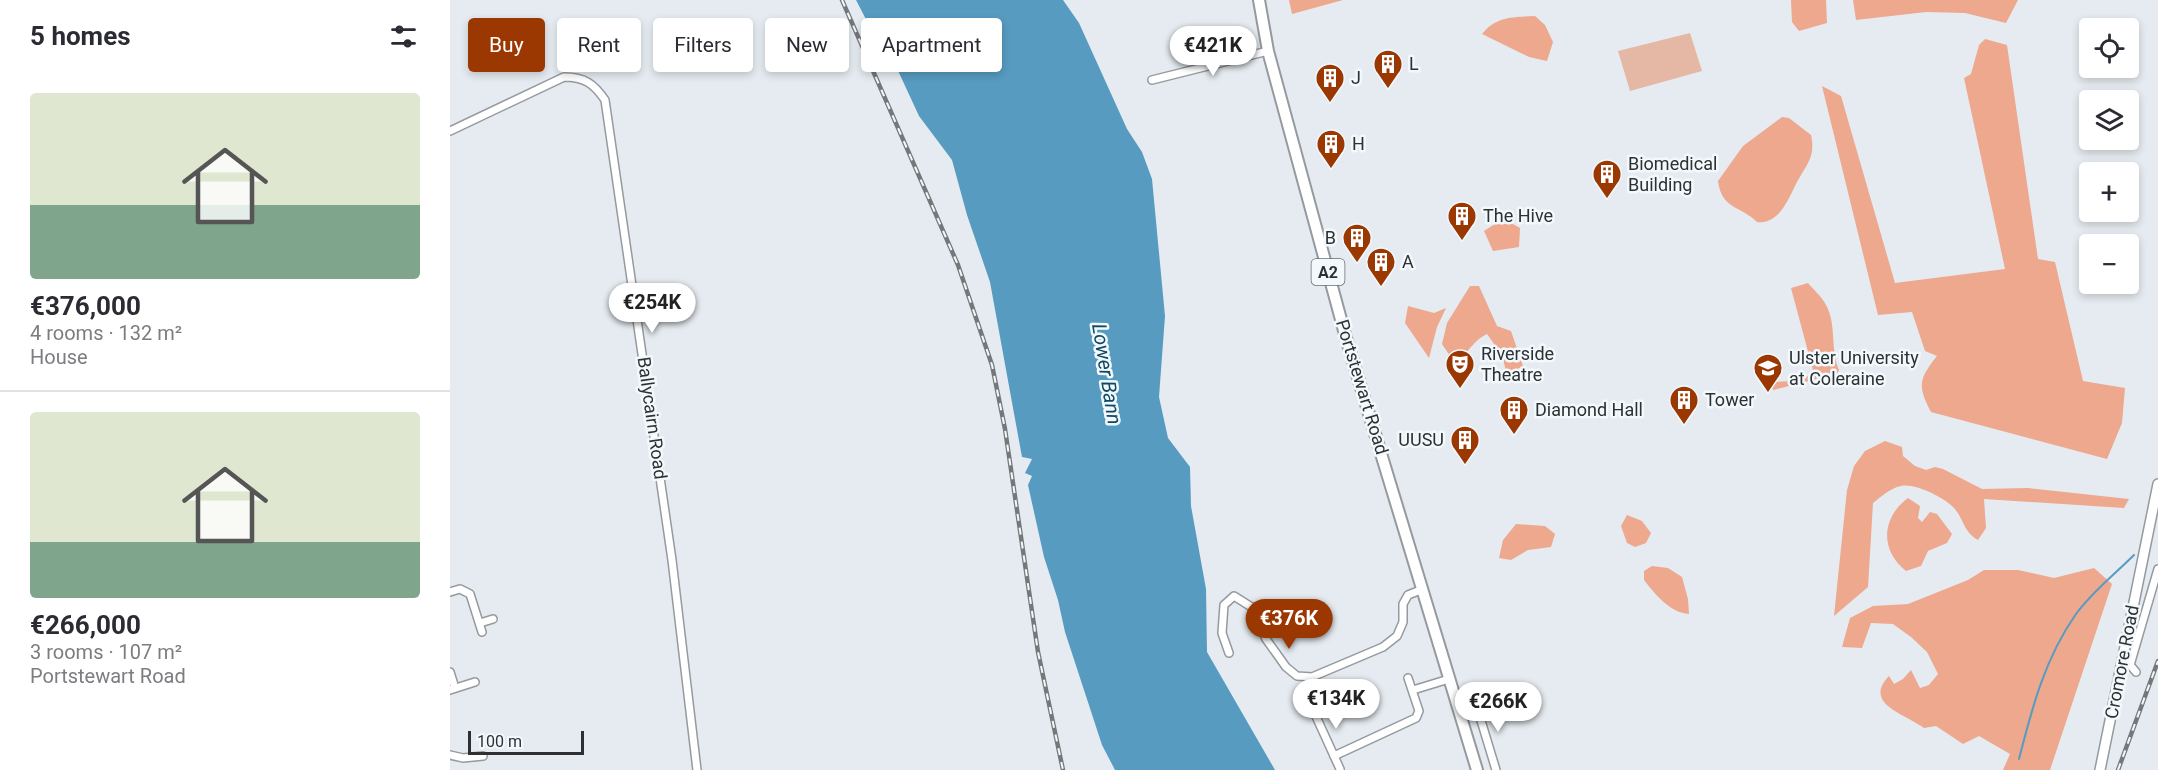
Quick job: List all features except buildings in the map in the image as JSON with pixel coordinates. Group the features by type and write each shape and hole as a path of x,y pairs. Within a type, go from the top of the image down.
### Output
{"main road":[{"name":"Portstewart Road","path":"1259,0 1268,51 1346,338 1477,770"},
{"name":"Cromore Road","path":"2100,770 2158,484"}],"street":[{"path":"1152,80 1268,51"},
{"name":"Ballycairn Road","path":"450,131 564,77 579,77 595,86 605,100 672,560 697,770"},
{"path":"2136,672 2130,665 2158,569"},
{"path":"2138,584 2152,587"},
{"path":"1230,653 1221,633 1224,605 1234,596 1253,608 1266,639 1286,667 1297,676 1312,677 1383,647 1397,636 1403,622 1403,604 1408,596 1423,589"},
{"path":"450,592 467,590 482,632"},
{"path":"480,623 493,619"},
{"path":"450,672 453,689 475,682"},
{"path":"1334,756 1416,718 1419,711 1408,678"},
{"path":"1413,690 1449,678"},
{"path":"1309,701 1340,769"},
{"path":"1476,704 1496,770"},
{"path":"450,755 463,758 483,756"}],"shaded area":[{"path":"1289,0 1343,0 1292,14"},
{"path":"1791,0 1826,0 1827,23 1799,31 1792,22"},
{"path":"1853,0 2018,0 2006,23 1965,13 1926,12 1856,20"},
{"path":"1535,16 1545,25 1553,42 1547,61 1529,57 1482,34 1499,21 1513,17"},
{"path":"1690,33 1702,71 1630,91 1618,51"},
{"path":"1985,39 2007,45 2038,259 2055,262 2083,381 2125,388 2122,423 2107,459 1931,412 1924,395 1922,382 1926,371 1937,356 1925,351 1912,312 1878,315 1822,86 1841,96 1895,283 2005,269 1964,78 1971,74 1979,45"},
{"path":"1782,117 1789,118 1811,135 1811,155 1783,209 1772,219 1757,222 1723,197 1718,181 1743,146"},
{"path":"1511,223 1520,228 1519,247 1493,251 1484,231 1495,224"},
{"path":"1808,283 1822,299 1829,313 1839,370 1837,374 1773,390 1771,382 1793,381 1814,374 1791,288"},
{"path":"1470,286 1479,286 1497,326 1511,331 1523,366 1507,375 1502,355 1487,334 1454,362 1442,344 1447,323"},
{"path":"1408,306 1434,313 1446,308 1437,327 1429,358 1405,323"},
{"path":"1885,441 1902,447 1903,456 1915,466 1926,470 1935,467 1943,469 1982,489 2028,488 2129,499 2124,508 1984,499 1986,528 1978,540 1969,533 1953,507 1943,499 1914,487 1897,487 1873,503 1868,587 1834,616 1847,490 1854,466 1865,451"},
{"path":"1908,498 1920,506 1918,518 1922,522 1930,512 1937,514 1952,534 1947,543 1928,551 1921,566 1906,571 1892,554 1887,534 1893,515"},
{"path":"1627,515 1642,521 1651,533 1646,543 1635,547 1627,543 1621,526"},
{"path":"1516,524 1545,526 1555,534 1551,547 1528,550 1511,560 1499,558 1503,540"},
{"path":"1652,566 1668,568 1682,577 1688,599 1689,614 1669,606 1644,580 1644,571"},
{"path":"2094,568 2112,584 2050,770 2003,770 2010,754 1979,736 1963,744 1936,726 1924,728 1883,701 1882,686 1889,676 1894,684 1903,679 1911,670 1920,688 1929,685 1938,674 1927,652 1893,624 1871,623 1862,648 1842,647 1850,618 1873,606 1908,604 1968,580 1984,570 2018,570 2054,578"}],"water":[{"name":"Lower Bann","path":"856,0 1063,0 1079,23 1127,129 1142,152 1152,179 1165,316 1159,397 1168,438 1190,467 1191,506 1206,589 1207,652 1275,770 1115,770 1102,745 1065,632 1058,600 1044,557 1028,485 1032,476 1025,473 1032,459 1022,457 990,282 967,215 952,160 919,116 899,72 1002,72 1002,18 865,18"}],"waterway":[{"path":"2019,759 2041,684 2065,631 2089,598 2134,555"}],"railway":[{"path":"842,0 958,265 992,365 1005,429 1038,652 1063,770"},
{"path":"2118,770 2158,661"}],"place":[{"name":"L","path":"1388,90"},
{"name":"J","path":"1330,104"},
{"name":"H","path":"1331,170"},
{"name":"Biomedical Building","path":"1607,200"},
{"name":"The Hive","path":"1462,242"},
{"name":"B","path":"1357,264"},
{"name":"A","path":"1381,288"},
{"name":"Riverside Theatre","path":"1460,390"},
{"name":"Ulster University at Coleraine","path":"1768,394"},
{"name":"Tower","path":"1684,426"},
{"name":"Diamond Hall","path":"1514,436"},
{"name":"UUSU","path":"1465,466"}]}
